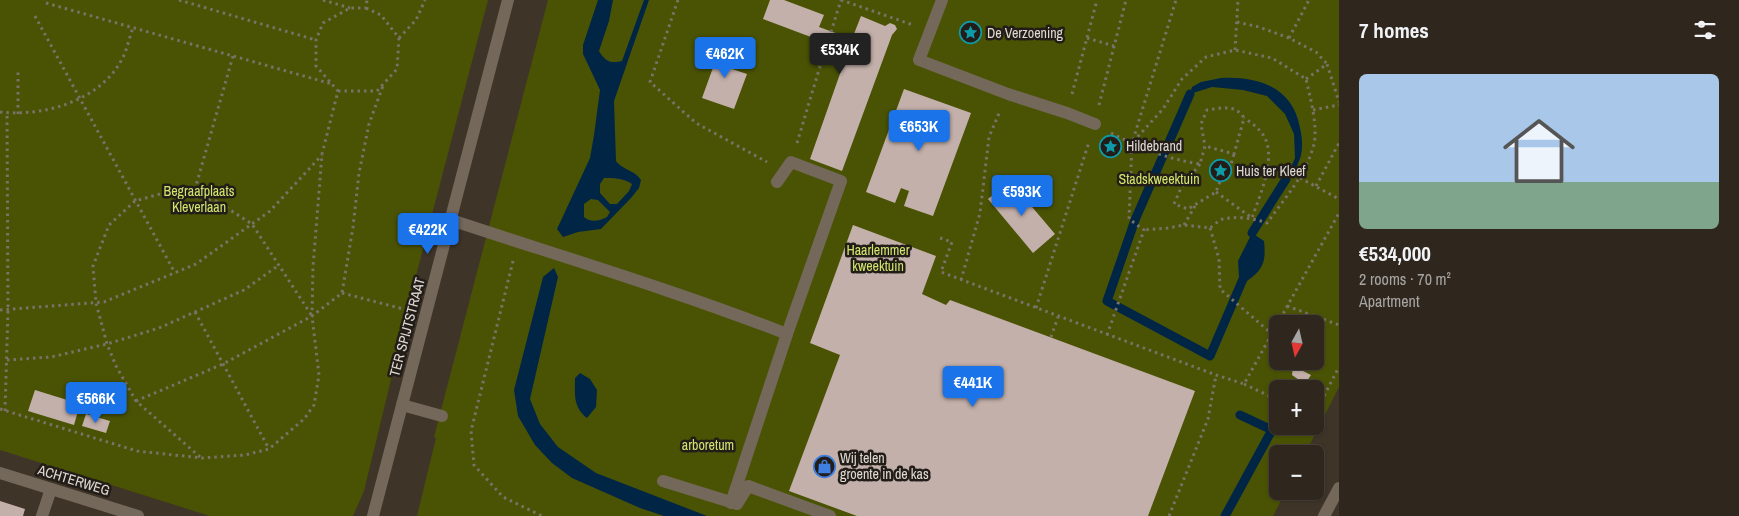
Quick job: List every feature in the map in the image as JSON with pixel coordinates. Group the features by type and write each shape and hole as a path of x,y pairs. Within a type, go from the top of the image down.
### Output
{"street":[{"name":"TER SPIJTSTRAAT","path":"373,516 508,0"},
{"path":"942,0 919,60 1094,124"},
{"path":"732,503 787,334 841,181 784,172"},
{"path":"451,220 727,310 787,334"},
{"path":"402,405 442,416"},
{"name":"ACHTERWEG","path":"0,473 138,516"},
{"path":"663,481 737,504 748,486 830,516"},
{"path":"1324,516 1339,488"},
{"path":"42,516 51,489"}],"path":[{"path":"179,0 316,40"},
{"path":"324,0 350,8 366,8 381,15 399,38"},
{"path":"366,8 367,0"},
{"path":"338,91 377,91 397,69 399,38 416,20 424,0"},
{"path":"678,0 650,82 696,123 784,172 828,43"},
{"path":"831,32 841,0 930,31"},
{"path":"1067,113 1097,0"},
{"path":"1036,308 1094,124 1126,0"},
{"path":"1176,0 1132,144 1129,219 1144,230 1184,225 1210,228 1222,220 1252,218"},
{"path":"1235,50 1238,0"},
{"path":"1290,38 1309,0"},
{"path":"46,3 333,84"},
{"path":"0,409 137,451 202,458 245,455 269,450 304,419 314,405 319,375 312,316 313,268 322,154 338,91 316,66 316,40 324,24 350,8"},
{"path":"35,16 175,273"},
{"path":"1237,22 1259,27 1290,38 1316,52 1327,64 1339,104 1313,110"},
{"path":"0,112 18,114 54,108 80,99 108,78 122,60 133,28"},
{"path":"1087,38 1114,46"},
{"path":"1132,144 1163,109 1182,79 1206,57 1235,50 1272,58 1306,79 1313,110 1314,142 1300,178 1267,223 1252,218 1216,192"},
{"path":"193,196 233,56"},
{"path":"1306,79 1327,64"},
{"path":"18,71 18,114"},
{"path":"136,401 223,364 312,316 342,293 368,124 384,83"},
{"path":"962,280 980,214 989,137 1008,94"},
{"path":"1244,118 1229,171 1224,174 1216,192 1188,209 1174,204 1180,188 1200,164 1205,146 1201,124 1207,110 1226,107 1241,112 1244,118 1262,131 1270,152 1267,174 1252,218"},
{"path":"5,410 8,310 6,113"},
{"path":"1094,124 1132,144 1176,160 1200,164"},
{"path":"1316,186 1339,143"},
{"path":"1205,146 1234,154"},
{"path":"0,310 104,302 196,264 270,211 322,154"},
{"path":"1300,178 1339,199"},
{"path":"202,458 136,401 116,366 107,344 96,303 93,266 109,226 135,201 167,192 216,201 252,224 312,316"},
{"path":"1184,225 1197,204"},
{"path":"1283,315 1339,213"},
{"path":"1210,228 1218,259 1220,289 1269,332"},
{"path":"1107,335 1144,230"},
{"path":"940,238 952,242 941,272 1058,317 1244,384 1269,396"},
{"path":"518,241 470,432 474,465 502,498 542,516"},
{"path":"7,360 52,356 107,344 159,328 244,290 279,265"},
{"path":"342,293 426,315"},
{"path":"1288,306 1339,325"},
{"path":"195,312 269,450"},
{"path":"1051,337 1058,317"},
{"path":"1244,384 1269,339"},
{"path":"1324,396 1339,367"},
{"path":"1168,516 1208,419 1216,375"}],"green space":[{"name":"Begraafplaats Kleverlaan","path":"0,0 488,0 417,272 364,491 353,516 210,516 0,450"},
{"name":"Haarlemmer kweektuin","path":"548,0 1339,0 1339,387 1324,417 1324,380 1269,380 1269,435 1315,435 1310,445 1269,445 1269,500 1281,500 1273,516 417,516 436,438 434,437"}],"water":[{"path":"598,0 613,0 609,21 599,51 608,61 622,61 644,0 649,0 614,101 616,161 641,180 639,188 601,229 578,232 563,237 557,229 590,158 600,90 583,54 583,45","holes":["604,178 622,179 632,184 629,191 617,204 610,204 600,193 600,184","591,199 598,200 610,212 607,217 595,221 584,217 584,204"]},
{"path":"1221,78 1248,79 1260,82 1282,94 1290,103 1296,114 1301,131 1302,152 1289,180 1286,179 1295,158 1294,134 1285,114 1267,96 1243,90 1212,87 1190,94 1192,87 1201,82"},
{"path":"1252,233 1264,241 1265,254 1263,264 1247,281 1239,277 1238,261"},
{"path":"554,268 558,277 530,399 540,424 558,447 596,473 707,516 664,516 640,508 572,478 552,463 535,445 518,416 514,390 543,277"},
{"path":"580,373 590,379 597,390 596,407 587,418 579,410 576,400 575,378"}],"building":[{"path":"770,0 784,0 824,15 819,27 852,39 861,16 885,26 890,23 895,25 897,29 892,35 842,171 810,159 848,51 763,19"},
{"path":"723,40 737,45 729,68 747,74 734,109 702,98"},
{"path":"904,89 971,113 933,216 904,206 909,191 901,188 895,203 866,192"},
{"path":"1010,181 1055,234 1033,253 988,199"},
{"path":"853,225 936,256 922,294 946,305 950,300 1195,391 1148,516 857,516 789,491 840,355 810,343"},
{"path":"1293,370 1301,370 1311,375 1308,380 1299,380 1292,375"},
{"path":"35,390 80,404 74,425 28,411"},
{"path":"86,414 110,421 106,433 82,426"},
{"path":"0,501 25,509 23,516 0,516"}],"waterway":[{"path":"1190,94 1135,220 1107,301 1210,356 1243,279"},
{"path":"1252,233 1286,179"},
{"path":"1225,516 1272,430 1240,415"}],"place":[{"name":"De Verzoening","path":"971,33"},
{"name":"Hildebrand","path":"1110,146"},
{"name":"Huis ter Kleef","path":"1220,171"},
{"name":"Wij telen groente in de kas","path":"824,466"}],"park label":[{"name":"Stadskweektuin","path":"1159,179"},
{"name":"arboretum","path":"708,445"}]}
